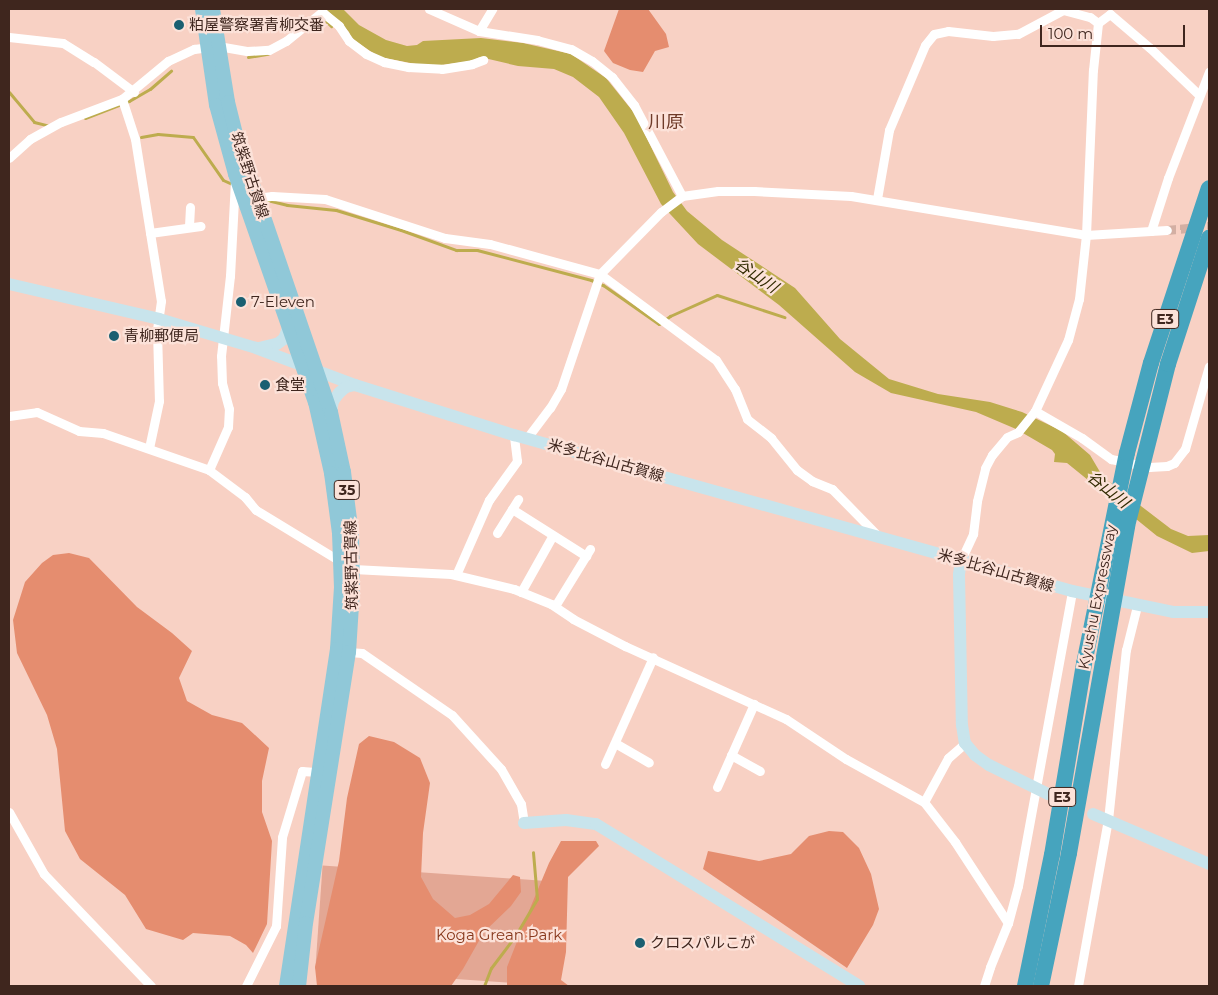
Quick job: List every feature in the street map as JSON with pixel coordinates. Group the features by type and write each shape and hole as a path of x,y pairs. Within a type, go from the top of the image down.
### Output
{"highway":[{"path":"1203,203 1209,184"},
{"name":"Kyushu Expressway","path":"1025,986 1135,455 1154,354 1209,188"},
{"name":"Kyushu Expressway","path":"1135,455 1168,364 1209,238"},
{"name":"Kyushu Expressway","path":"1041,986 1069,853 1103,608"}],"main road":[{"name":"筑紫野古賀線","path":"202,9 237,138 331,412 346,487 349,652 306,923 299,986"},
{"name":"筑紫野古賀線","path":"213,9 212,46 216,104 235,174 315,402 331,473 347,566 337,649 286,986"},
{"name":"米多比谷山古賀線","path":"9,284 159,319 256,348 355,385 514,435 1072,591 1173,612 1209,612"},
{"path":"256,348 277,344 284,339 289,326"},
{"path":"331,412 333,401 339,393 346,387 355,385"},
{"path":"961,560 959,575 962,725 965,743 975,754 990,765 1048,794"},
{"path":"1094,814 1209,864"},
{"path":"524,823 566,820 596,824 859,986"}],"street":[{"path":"429,9 479,31 537,40 571,49 612,77 634,105 648,128 682,196"},
{"path":"479,31 492,9"},
{"path":"9,158 30,139 60,122 122,99 134,92 168,61 194,49 212,46 246,51 269,50 286,41 321,10 339,26 349,41 366,54 384,62 408,67 442,69 472,64 483,60"},
{"path":"877,199 889,130 926,45 934,34 948,31 993,36 1018,34 1063,10 1090,17 1098,23"},
{"path":"961,560 973,534 977,500 985,468 992,455 1007,437 1018,432 1034,413 1068,340 1079,299 1086,235 1093,70 1098,23 1110,14 1150,48 1199,95"},
{"path":"9,37 63,43 94,62 134,92"},
{"path":"1151,231 1199,95 1209,72"},
{"path":"122,99 135,140 161,301 157,331 158,401 149,448"},
{"path":"209,470 228,427 229,409 222,383 221,356 224,338 235,174"},
{"path":"527,438 550,408 561,389 600,274 661,212 682,196 718,191 786,192 877,199 1086,235 1167,230"},
{"path":"257,198 272,196 325,199 445,238 490,244 600,274 716,360 735,389 747,419 771,438 797,470 812,481 832,489 878,536"},
{"path":"189,226 190,207"},
{"path":"150,233 189,226 201,226"},
{"path":"1034,413 1082,438 1112,459 1149,467 1167,466 1174,463 1185,449 1209,366"},
{"path":"9,416 37,412 79,431 104,433 209,470 245,497 256,510 347,566 456,575 478,579 521,592 554,606 573,619 616,641 654,657 786,720 846,759 924,802 955,842 1008,924"},
{"path":"456,575 489,500 517,461 514,435"},
{"path":"496,533 518,500"},
{"path":"512,510 553,535 588,552 554,606"},
{"path":"521,592 553,535"},
{"path":"984,986 1008,924 1018,886 1072,591"},
{"path":"1078,986 1108,820 1126,650 1137,606"},
{"path":"349,652 362,653 452,715 501,769 521,804 524,823"},
{"path":"605,764 654,657"},
{"path":"717,787 754,704"},
{"path":"615,743 649,763"},
{"path":"924,802 948,758 965,743"},
{"path":"731,755 760,771"},
{"path":"246,986 276,926 282,837 302,771 318,772"},
{"path":"9,812 44,874 151,986"}],"green space":[{"name":"Koga Grean Park","path":"323,865 560,882 553,986 315,969"}],"shaded area":[{"path":"619,9 648,9 666,34 669,47 655,51 643,72 630,70 613,63 604,51"},
{"path":"69,553 89,558 137,607 172,633 192,651 179,678 187,701 212,715 242,723 269,748 262,781 262,812 272,841 267,924 253,953 246,945 230,936 193,933 183,940 146,929 125,895 80,859 65,831 57,749 47,715 17,653 13,620 25,582 42,563 53,555"},
{"path":"369,736 394,742 420,758 430,783 423,833 421,877 433,899 455,918 470,915 489,904 513,875 520,877 521,892 511,906 484,932 451,986 317,986 315,967 339,861 347,798 359,744"},
{"path":"829,831 843,832 859,848 871,874 879,909 873,925 847,968 703,869 708,851 759,861 791,854 809,836"},
{"path":"561,841 596,841 599,846 568,877 566,952 561,980 569,986 507,986 507,967 549,863"}],"water":[{"name":"谷山川","path":"326,9 343,9 359,25 386,40 407,46 417,45 423,41 481,38 523,43 571,54 606,78 635,114 673,192 687,211 722,240 795,288 840,339 889,379 938,394 990,402 1022,412 1062,431 1090,455 1103,477 1171,529 1188,536 1209,535 1209,551 1192,553 1157,536 1067,463 1054,462 1055,454 1052,450 1016,429 976,412 891,393 855,372 779,305 698,244 661,204 624,133 599,97 573,77 554,69 518,66 480,57 472,61 442,65 421,65 379,57 351,38 349,32"}],"waterway":[{"path":"322,17 331,26"},
{"path":"248,57 268,54"},
{"path":"85,118 129,101 150,89 171,71"},
{"path":"9,92 34,122 50,126"},
{"path":"141,137 158,134 193,137 223,180 234,185"},
{"path":"267,200 287,205 336,210 401,230 456,250 477,250 591,280 603,285 659,324 670,316 717,295 784,317"},
{"path":"484,986 491,968 514,938 537,899 533,852"}],"tunnel":[{"path":"1167,230 1209,226"}],"place":[{"name":"粕屋警察署青柳交番","path":"179,25"},
{"name":"7-Eleven","path":"241,302"},
{"name":"青柳郵便局","path":"114,336"},
{"name":"食堂","path":"265,385"},
{"name":"クロスパルこが","path":"640,943"}],"district":[{"name":"川原","path":"666,122"}]}
